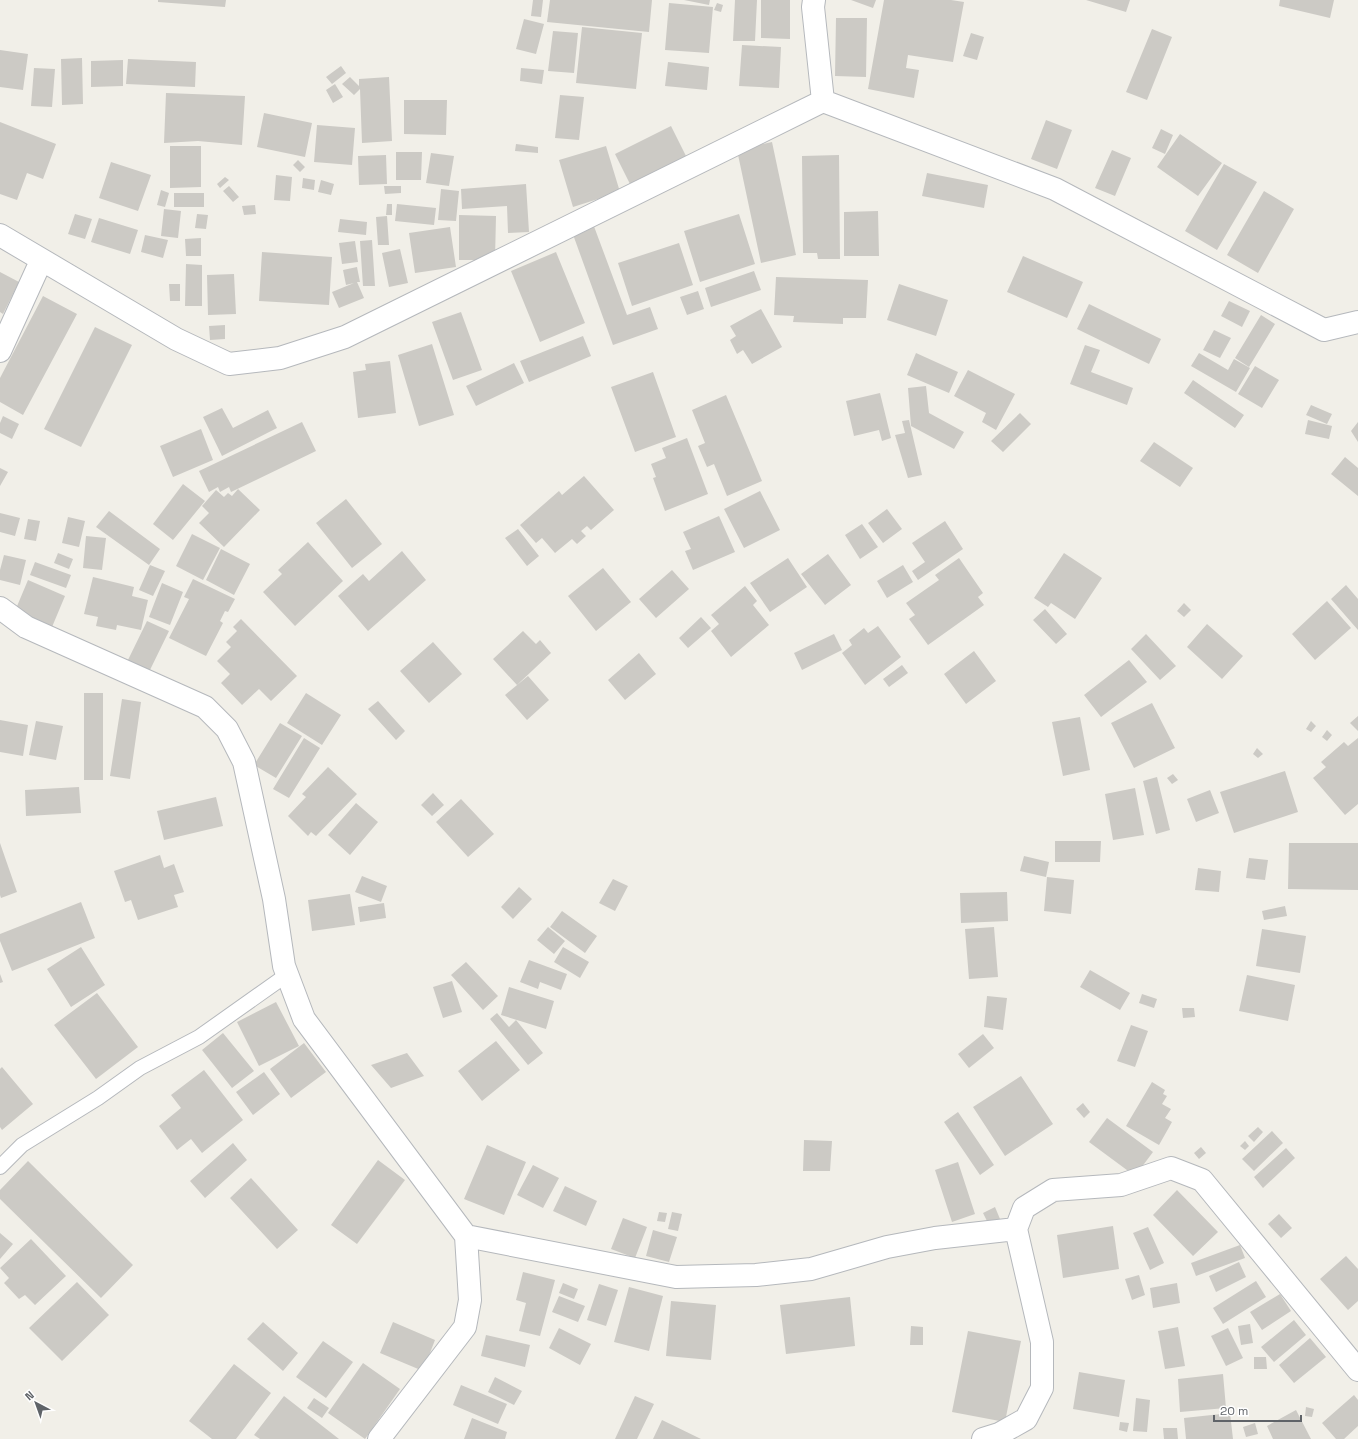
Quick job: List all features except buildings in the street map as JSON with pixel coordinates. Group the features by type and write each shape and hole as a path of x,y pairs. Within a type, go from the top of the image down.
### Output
{"street":[{"path":"814,0 823,101"},
{"path":"0,236 176,339 229,364 280,358 345,336 823,101 1055,189 1324,330 1358,322"},
{"path":"0,352 41,261"},
{"path":"0,608 26,627 205,707 227,729 244,762 274,899 284,966 304,1019 466,1236 470,1300 465,1327 379,1439"},
{"path":"983,1439 999,1434 1026,1419 1042,1388 1042,1342 1016,1229 1024,1208 1053,1190 1121,1185 1171,1168 1202,1180 1358,1370"},
{"path":"466,1236 676,1276 684,1276 756,1275 811,1269 888,1247 935,1238 1016,1229"}],"lane":[{"path":"0,1167 22,1145 98,1098 140,1068 199,1037 288,974"}]}
